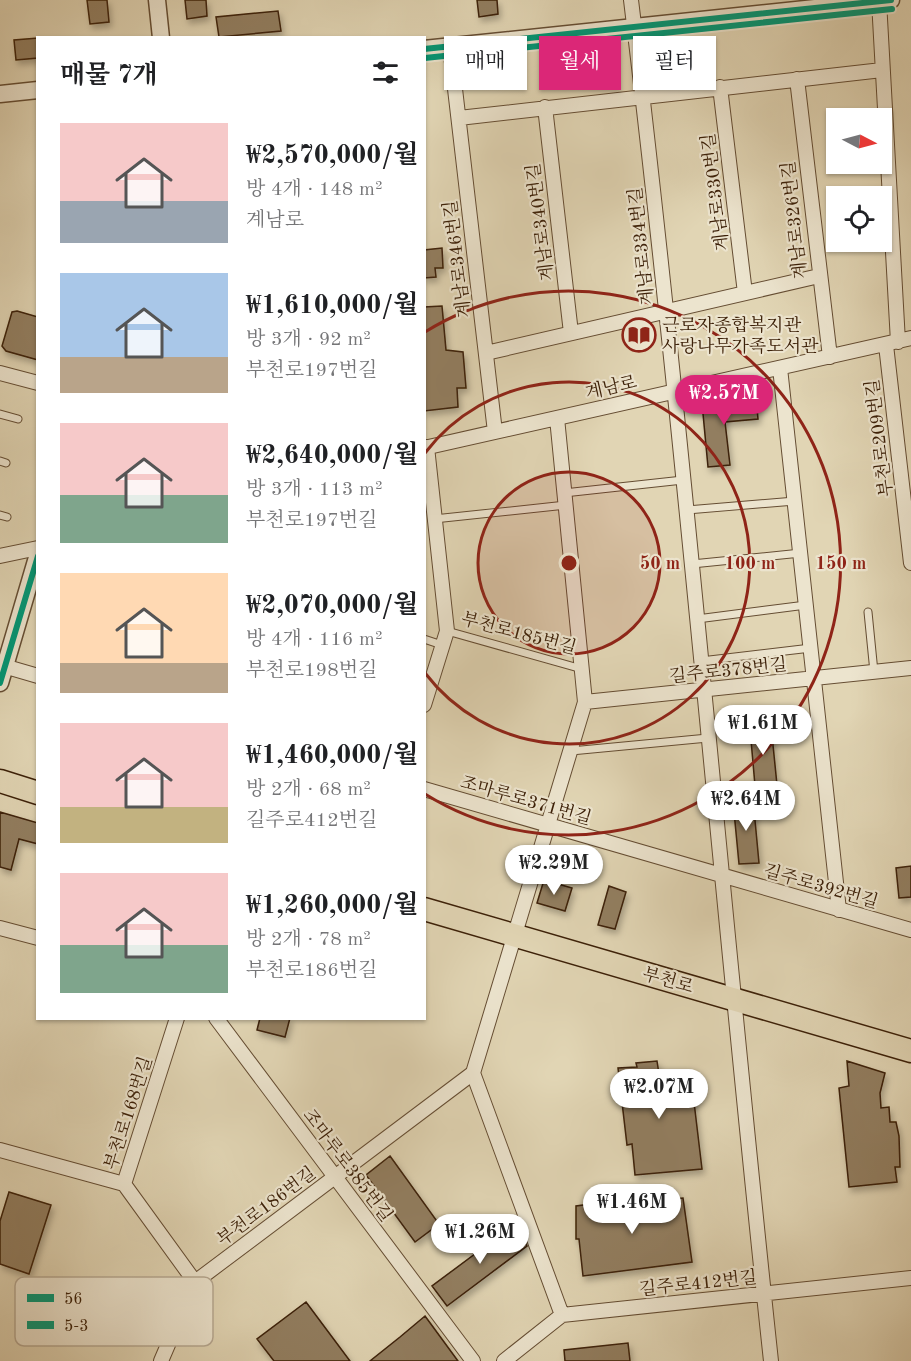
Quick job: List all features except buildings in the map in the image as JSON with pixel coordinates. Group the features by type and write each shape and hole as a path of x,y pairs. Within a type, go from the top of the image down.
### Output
{"main road":[{"path":"0,781 36,792"},
{"name":"부천로","path":"426,910 911,1051"}],"street":[{"path":"156,0 161,36"},
{"name":"계남로334번길","path":"631,0 675,392 732,999 771,1361"},
{"path":"527,38 804,4 885,1"},
{"name":"부천로209번길","path":"885,1 882,70 911,562"},
{"path":"426,49 444,47"},
{"path":"459,118 642,95 882,70"},
{"name":"계남로326번길","path":"797,79 830,357"},
{"name":"계남로330번길","path":"720,87 745,293"},
{"path":"0,94 36,90"},
{"name":"계남로346번길","path":"456,90 495,432"},
{"name":"계남로340번길","path":"545,108 572,333"},
{"path":"486,353 819,276"},
{"name":"계남로","path":"426,447 898,342"},
{"path":"780,368 839,910"},
{"path":"0,373 36,382"},
{"name":"부천로185번길","path":"514,935 585,702 557,418"},
{"path":"426,447 445,638 426,699"},
{"path":"0,556 36,548"},
{"path":"36,561 2,672 36,676"},
{"name":"길주로378번길","path":"585,702 911,668"},
{"name":"조마루로371번길","path":"426,790 721,876"},
{"name":"길주로392번길","path":"721,876 911,930"},
{"path":"0,928 36,937"},
{"path":"504,1361 562,1315 473,1073 514,935"},
{"name":"부천로168번길","path":"124,1184 176,1020"},
{"name":"조마루로385번길","path":"217,1020 473,1361"},
{"name":"부천로186번길","path":"202,1277 473,1073"},
{"path":"0,1149 124,1184 191,1277"},
{"name":"길주로412번길","path":"562,1315 911,1278"},
{"path":"161,1361 167,1346"}],"lane":[{"path":"0,414 18,419"},
{"path":"434,519 683,480"},
{"path":"686,510 795,501"},
{"path":"692,564 801,553"},
{"path":"697,619 806,605"},
{"path":"868,612 874,672"},
{"name":"부천로185번길","path":"426,639 445,638 582,669"},
{"path":"701,661 811,648"},
{"path":"570,751 708,738"}],"transit line":[{"name":"56","path":"426,49 891,0"},
{"name":"5-3","path":"426,58 892,9"},
{"name":"56","path":"0,683 36,563"}],"place":[{"name":"근로자종합복지관 사랑나무가족도서관","path":"639,335"}]}
